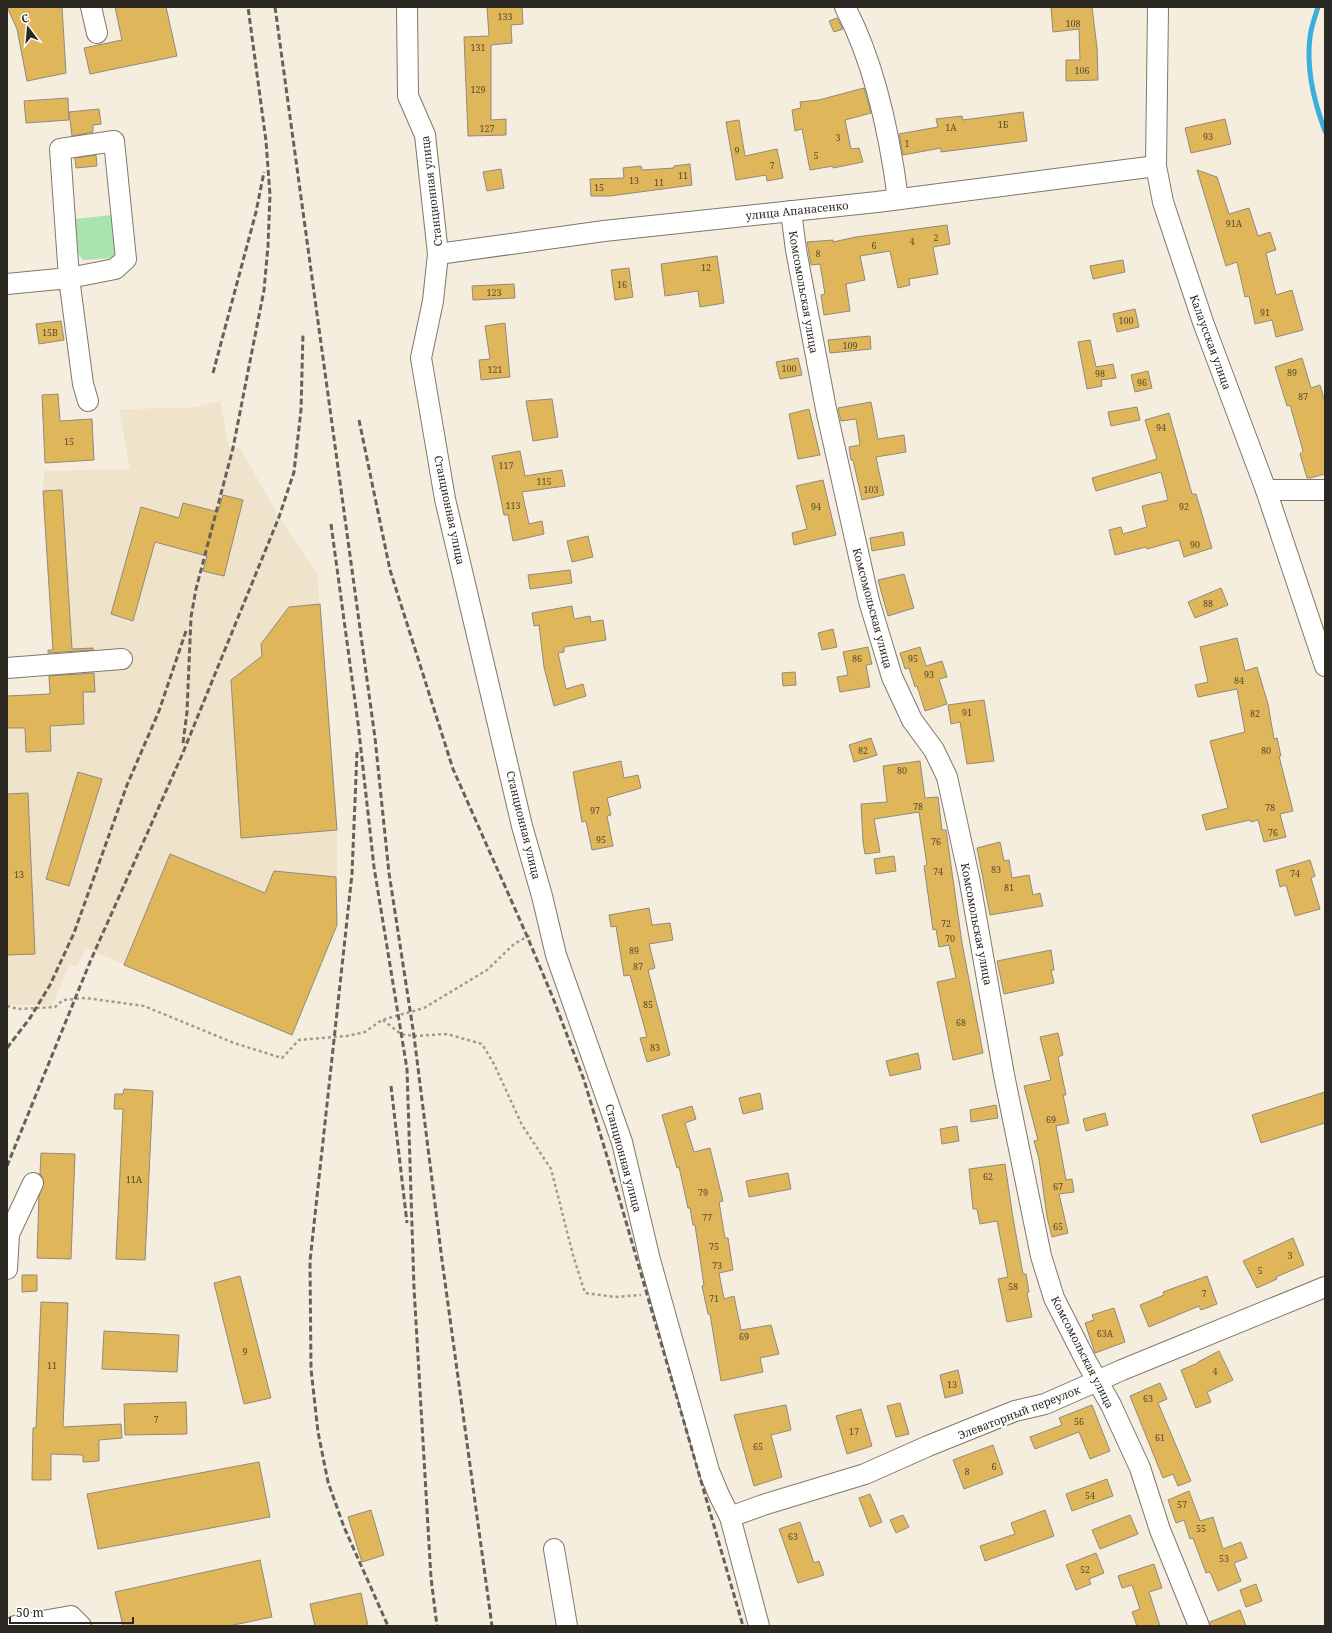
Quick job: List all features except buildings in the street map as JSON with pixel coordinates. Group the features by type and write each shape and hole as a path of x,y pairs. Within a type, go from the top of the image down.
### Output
{"street":[{"path":"91,7 97,33"},
{"name":"Станционная улица","path":"407,7 408,96 426,135 438,254 433,301 421,358 445,499 522,826 550,927 556,955 622,1142 659,1292 709,1470 730,1517 759,1626"},
{"path":"845,7 866,55 894,170 898,199"},
{"name":"Калаусская улица","path":"1158,7 1156,166 1163,202 1203,322 1266,490 1325,666"},
{"path":"7,284 69,278 115,269 126,259 114,141 60,149 69,278 83,384 88,402"},
{"name":"улица Апанасенко","path":"438,254 604,231 898,199 1156,166"},
{"name":"Комсомольская улица","path":"791,211 796,250 826,409 869,601 892,677 912,720 934,750 947,777 969,877 1004,1075 1041,1256 1054,1298 1111,1405 1140,1468 1160,1530 1199,1626"},
{"path":"1266,490 1325,490"},
{"path":"7,668 122,659"},
{"path":"7,1269 9,1234 33,1183"},
{"name":"Элеваторный переулок","path":"730,1517 763,1504 865,1474 935,1443 1015,1411 1045,1404 1325,1286"},
{"path":"554,1549 567,1626"},
{"path":"15,1626 71,1616 81,1626"}],"path":[{"path":"7,1006 19,1009 55,1007 63,1000 86,998 144,1006 234,1043 282,1058 299,1040 347,1036 365,1032 382,1020 424,1008 487,970 514,944 528,936 550,927"},
{"path":"382,1020 401,1034 414,1036 447,1034 482,1044 494,1064 522,1125 551,1169 585,1293 615,1297 659,1292"}],"shaded area":[{"path":"220,401 229,447 240,448 279,517 317,573 337,830 337,925 292,1035 86,948 77,967 70,964 52,1005 7,1005 7,696 50,694 48,650 52,650 43,491 44,471 130,469 119,409 189,408"}],"green space":[{"path":"112,215 116,254 112,258 83,260 77,252 72,223 75,219"}],"waterway":[{"path":"1318,7 1311,33 1309,61 1314,97 1325,131"}],"railway":[{"path":"183,743 187,712 191,617 196,589 233,448 264,290 268,246 270,195 266,141 248,7"},
{"path":"275,7 375,738 389,873 414,1036 442,1260 492,1626"},
{"path":"213,373 256,212 264,172"},
{"path":"7,1166 90,962 182,755 279,517 294,472 301,410 303,333"},
{"path":"359,420 390,570 453,769 527,936 553,998 584,1080 743,1626"},
{"path":"331,524 358,723 374,867 407,1069 414,1288 431,1578 437,1626"},
{"path":"7,1048 30,1018 50,985 74,933 127,785 159,711 187,628"},
{"path":"357,752 352,874 310,1261 311,1369 318,1432 328,1482 344,1527 388,1626"},
{"path":"391,1086 407,1223"}]}
